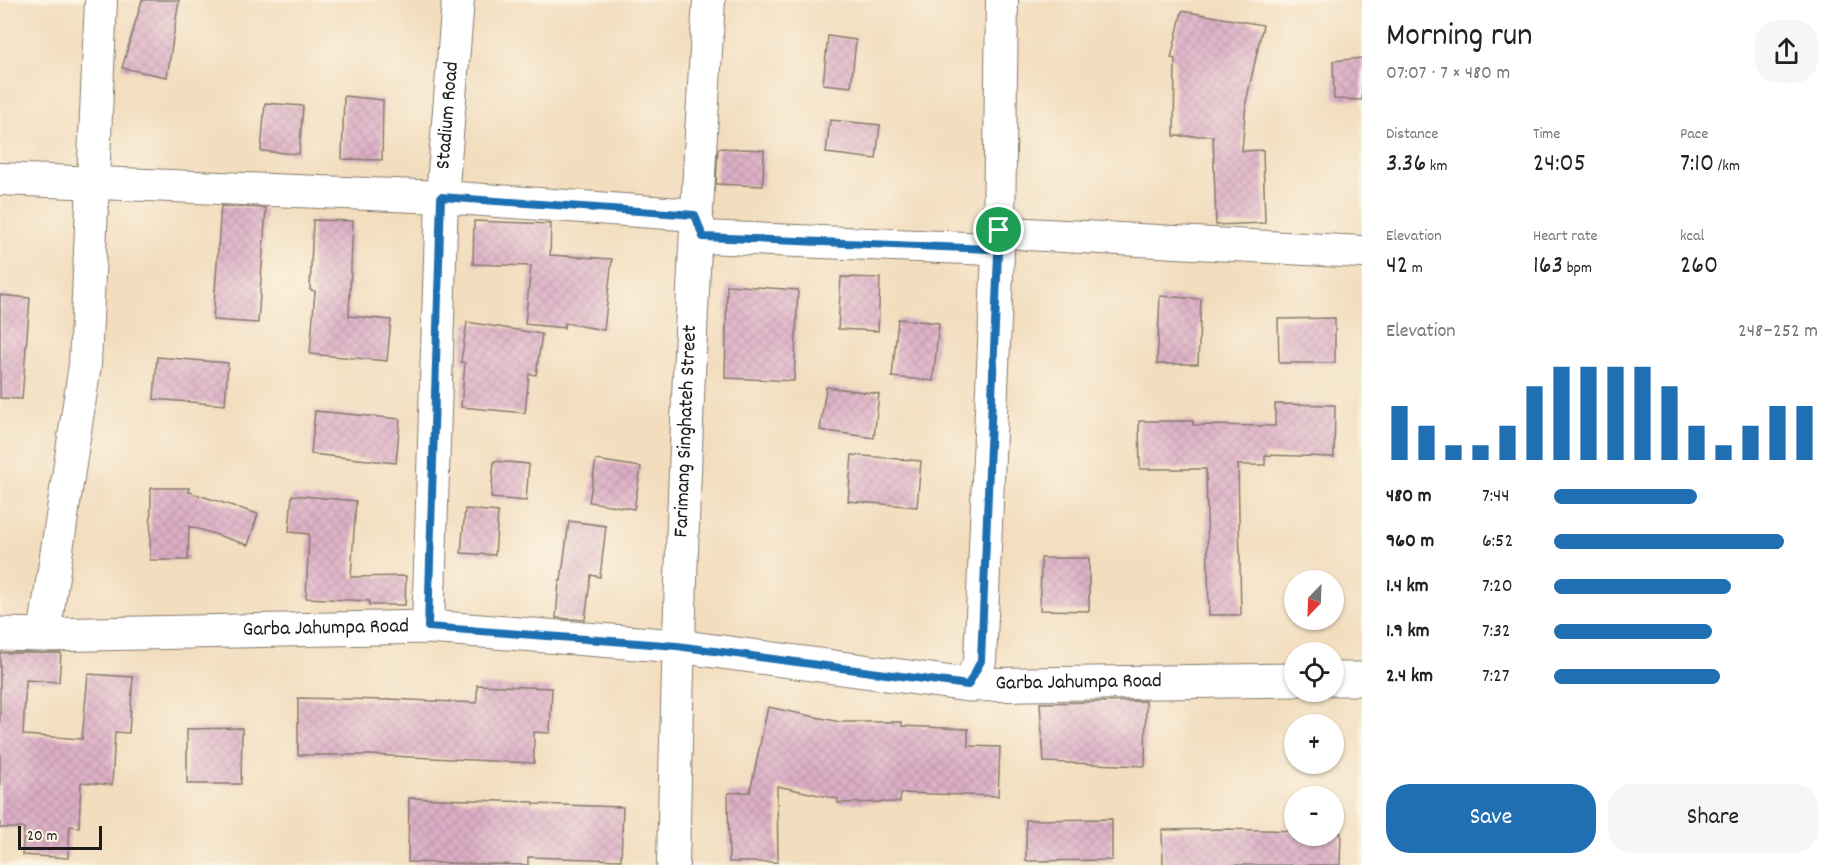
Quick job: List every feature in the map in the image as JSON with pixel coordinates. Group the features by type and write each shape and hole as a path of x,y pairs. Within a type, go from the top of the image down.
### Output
{"street":[{"path":"44,635 86,365 100,0"},
{"name":"Stadium Road","path":"428,627 441,197 458,0"},
{"name":"Farimang Singhateh Street","path":"673,865 677,646 695,215 709,0"},
{"path":"968,685 981,661 999,230 1002,0"},
{"path":"0,179 441,197 695,215 703,237 990,249 999,230"},
{"path":"999,230 1028,234 1362,252"},
{"name":"Garba Jahumpa Road","path":"0,634 428,627 677,646 968,685 1284,680"},
{"path":"1344,679 1362,678"}],"building":[{"path":"142,0 179,0 167,77 122,68"},
{"path":"1182,11 1263,25 1246,102 1242,151 1263,150 1265,223 1216,225 1213,136 1174,136 1175,59 1171,58"},
{"path":"828,36 856,40 851,87 823,84"},
{"path":"1362,58 1362,100 1334,99 1333,61"},
{"path":"344,96 383,100 382,160 342,159"},
{"path":"265,103 303,106 299,154 261,151"},
{"path":"830,120 880,125 876,159 826,153"},
{"path":"718,148 764,150 763,186 716,184"},
{"path":"221,206 266,208 258,323 213,320"},
{"path":"313,220 353,221 349,316 391,320 387,361 310,354 315,291 310,290"},
{"path":"474,221 551,224 550,255 612,259 604,330 565,323 564,328 525,324 531,266 473,264"},
{"path":"841,277 880,278 878,331 838,329"},
{"path":"727,285 798,290 794,381 725,378"},
{"path":"0,295 30,298 22,399 0,398"},
{"path":"1160,296 1201,299 1198,364 1157,364"},
{"path":"1335,318 1335,363 1279,363 1278,319"},
{"path":"898,319 939,323 933,381 892,377"},
{"path":"467,322 542,334 536,375 529,374 525,413 461,407 465,363 461,362"},
{"path":"157,357 228,363 225,405 154,399"},
{"path":"826,387 879,394 874,438 820,430"},
{"path":"1275,404 1335,405 1334,457 1265,455 1265,465 1238,465 1241,615 1209,615 1206,469 1140,469 1139,421 1193,421 1193,425 1275,426"},
{"path":"315,411 400,419 396,463 311,454"},
{"path":"852,455 921,461 917,507 848,501"},
{"path":"596,460 641,467 634,509 589,502"},
{"path":"494,461 529,464 526,501 491,498"},
{"path":"151,488 189,488 189,492 258,514 248,545 189,526 188,560 150,560"},
{"path":"292,495 356,501 351,577 406,576 405,605 369,605 369,601 306,598 309,534 289,532"},
{"path":"465,509 498,512 495,555 461,553"},
{"path":"569,521 606,526 600,577 591,575 585,620 556,618 559,581 561,581"},
{"path":"1041,558 1089,558 1089,611 1040,610"},
{"path":"0,653 61,653 59,682 26,680 23,735 82,739 88,674 133,677 129,733 115,732 112,785 81,782 79,827 70,826 68,858 22,855 24,828 0,828"},
{"path":"477,685 552,688 550,733 534,732 534,763 371,755 298,755 298,698 477,703"},
{"path":"1146,701 1145,766 1044,762 1040,703"},
{"path":"768,707 840,722 902,722 902,726 968,729 968,746 1000,747 998,796 901,793 900,802 838,803 838,799 777,786 778,862 729,862 728,793 750,792"},
{"path":"242,728 241,784 187,784 187,729"},
{"path":"409,798 623,807 621,860 528,857 528,865 408,862"},
{"path":"1112,819 1112,860 1026,861 1026,820"},
{"path":"1162,830 1284,831 1284,846 1341,846 1340,865 1163,865"}],"route":[{"path":"441,197 695,215 703,237 990,249 999,230 981,661 968,685 677,646 428,627 441,197"}]}
